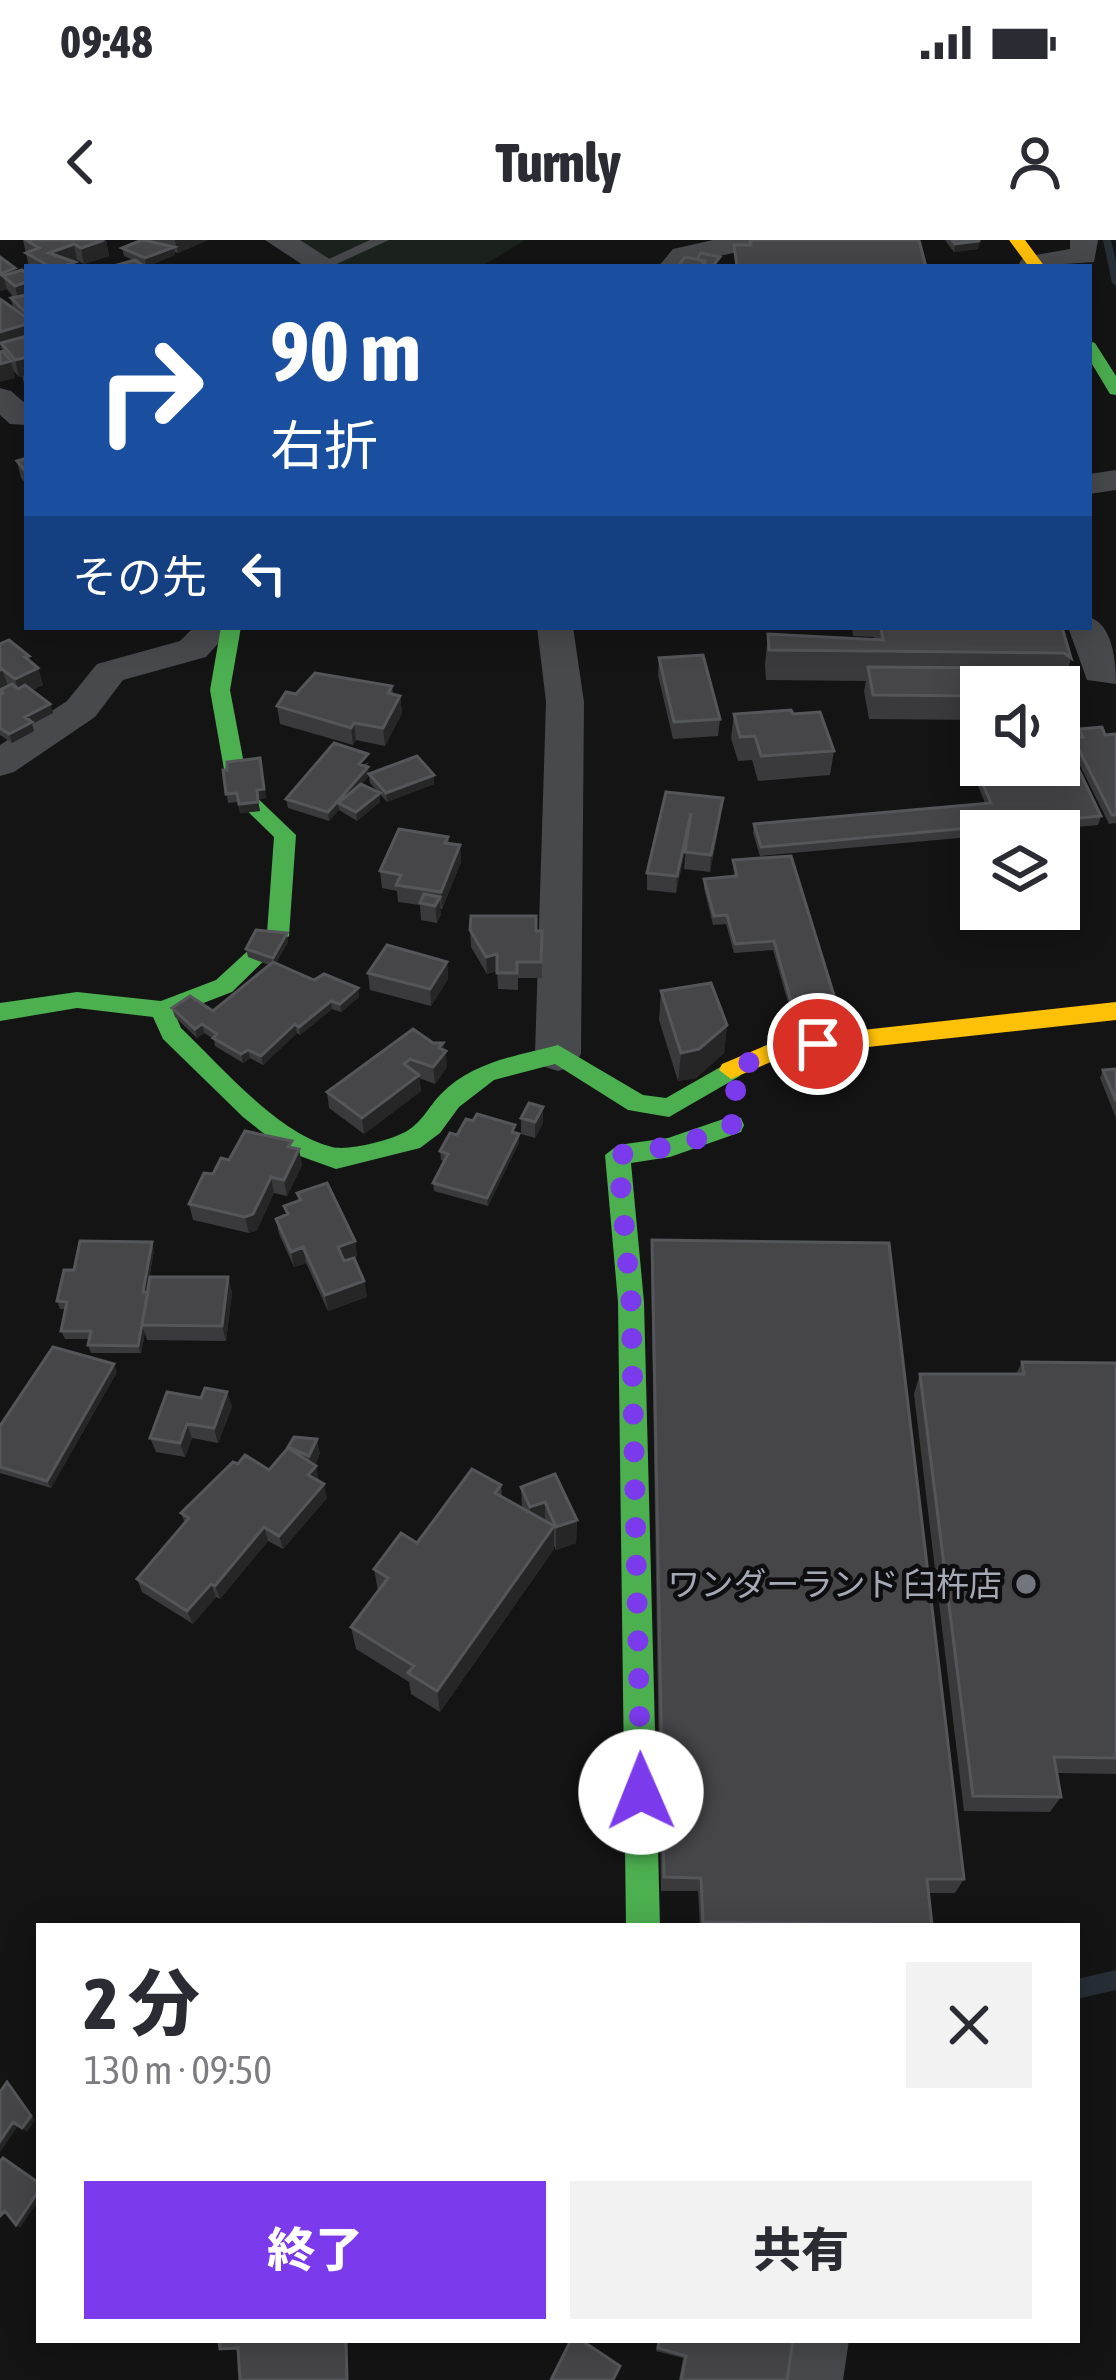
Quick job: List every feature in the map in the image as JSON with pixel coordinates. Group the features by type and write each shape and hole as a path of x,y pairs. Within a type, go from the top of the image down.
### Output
{"main road":[{"path":"1092,351 1116,390"},
{"path":"0,1012 77,1000 162,1010 224,986 278,936 285,835 239,792 220,690 230,630"},
{"path":"162,1010 171,1033 252,1110 296,1144 336,1159 411,1141 431,1126 450,1100 486,1073 558,1054 637,1103 669,1108 734,1069 782,1048 1116,1011"},
{"path":"644,1923 631,1301 618,1155 670,1147 738,1121 734,1069"}],"street":[{"path":"676,264 683,255 754,240"},
{"path":"1029,257 1084,256 1084,240"},
{"path":"284,241 322,264"},
{"path":"0,763 81,710 110,672 193,649 212,630"},
{"path":"555,630 565,702 558,1054"},
{"path":"1087,630 1100,672 1116,673"},
{"path":"806,2380 813,2343"}],"lane":[{"path":"329,264 382,240"}],"shaded area":[{"path":"291,240 525,240 486,264 335,264"}],"building":[{"path":"26,240 104,240 49,253 75,262 69,264 46,264 26,253 39,248"},
{"path":"142,240 174,247 145,258 122,248"},
{"path":"750,240 919,240 925,264 737,264 734,245 751,245"},
{"path":"701,253 720,257 714,264 697,259"},
{"path":"0,257 15,268 0,274"},
{"path":"685,257 705,261 702,264 680,264"},
{"path":"22,270 24,283 15,286 3,276"},
{"path":"24,296 24,311 11,298"},
{"path":"0,299 24,316 24,325 0,332"},
{"path":"24,337 24,358 15,360 1,343"},
{"path":"881,630 1063,630 1071,658 1064,653 769,650 768,634 883,640"},
{"path":"9,640 38,668 15,679 0,670 0,644"},
{"path":"703,655 720,719 674,722 659,658"},
{"path":"868,667 960,668 960,696 873,695"},
{"path":"315,673 392,686 388,693 400,696 383,728 354,723 351,728 277,706 286,692 296,694"},
{"path":"12,684 18,689 25,685 50,704 25,717 32,722 9,734 0,728 0,690"},
{"path":"791,710 793,714 820,712 834,751 761,756 755,736 740,737 734,714"},
{"path":"1102,727 1105,735 1116,734 1116,815 1080,752 1080,729"},
{"path":"334,743 368,754 359,764 368,767 328,812 286,799"},
{"path":"417,756 434,775 386,793 369,774"},
{"path":"260,758 264,789 257,790 258,802 239,804 237,793 226,794 223,770 227,762"},
{"path":"1080,772 1101,816 1080,818 1080,810 960,810 960,829 761,847 754,824 991,803 984,786 1080,786"},
{"path":"361,784 380,793 356,812 338,803"},
{"path":"666,792 723,798 711,855 685,852 691,813 677,876 647,873"},
{"path":"399,829 448,837 445,843 460,845 441,892 396,885 401,875 380,871"},
{"path":"791,856 840,1015 796,1019 774,941 735,944 727,915 714,916 704,879 737,876 733,860"},
{"path":"424,894 440,897 435,906 420,903"},
{"path":"471,916 536,916 536,931 542,931 541,962 517,962 517,973 497,973 497,954 486,957 470,930"},
{"path":"256,930 287,933 273,958 246,949"},
{"path":"387,945 447,962 430,989 368,973"},
{"path":"273,962 314,980 324,974 358,988 340,1004 331,1001 299,1027 295,1024 261,1056 248,1050 241,1054 213,1038 217,1034 202,1024 195,1029 172,1008 190,996 213,1011"},
{"path":"711,983 727,1025 699,1049 681,1053 661,991"},
{"path":"413,1029 433,1043 443,1043 439,1048 446,1051 433,1067 410,1059 404,1064 419,1075 362,1118 327,1092"},
{"path":"1116,1069 1116,1101 1103,1070"},
{"path":"529,1103 543,1107 535,1122 521,1118"},
{"path":"477,1114 515,1125 512,1132 519,1134 487,1198 433,1183 448,1154 440,1151 450,1133 457,1135 466,1119 473,1121"},
{"path":"245,1131 292,1141 288,1147 299,1149 284,1180 271,1177 253,1214 245,1217 189,1204 204,1173 213,1174 221,1158 229,1160"},
{"path":"327,1183 355,1241 338,1247 344,1261 354,1258 364,1281 325,1295 303,1247 291,1252 276,1219 288,1214 284,1206 301,1200 297,1193"},
{"path":"652,1240 889,1243 964,1879 927,1879 932,1923 779,1923 703,1922 701,1878 664,1877"},
{"path":"80,1241 152,1242 138,1346 88,1345 91,1331 61,1331 67,1302 57,1301 64,1270 74,1270"},
{"path":"150,1277 228,1277 222,1326 142,1325"},
{"path":"53,1347 114,1364 47,1481 0,1467 0,1426"},
{"name":"ワンダーランド 臼杵店","path":"1022,1362 1116,1363 1116,1758 1054,1757 1061,1797 973,1796 920,1374 1024,1374"},
{"path":"205,1388 227,1392 214,1428 187,1424 180,1443 150,1438 167,1392 201,1398"},
{"path":"294,1437 317,1439 309,1456 288,1447"},
{"path":"288,1448 316,1466 308,1475 324,1484 279,1536 264,1527 215,1586 211,1584 187,1611 137,1579 189,1518 181,1513 233,1462 238,1464 245,1455 269,1470"},
{"path":"472,1469 501,1485 495,1493 554,1526 437,1691 408,1673 414,1666 351,1627 388,1578 374,1569 401,1533 417,1543"},
{"path":"555,1474 577,1520 556,1527 545,1502 530,1507 521,1487"},
{"path":"7,2082 31,2116 22,2128 13,2122 0,2141 0,2092"},
{"path":"3,2158 36,2181 36,2195 16,2225 5,2211 0,2216"},
{"path":"219,2343 346,2343 347,2380 240,2380 238,2348 220,2349"},
{"path":"570,2343 586,2343 620,2366 613,2380 551,2380"},
{"path":"659,2343 793,2343 787,2380 681,2380 686,2356 658,2348"}],"waterway":[{"path":"1107,240 1116,283"},
{"path":"1080,1988 1116,1980"}],"traffic: fast":[{"path":"1092,351 1116,390"},
{"path":"0,1012 77,1000 162,1010 224,986 278,936 285,835 239,792 220,690 230,630"},
{"path":"162,1010 171,1033 252,1110 295,1144 336,1159 411,1141 431,1126 450,1100 486,1073 558,1054 637,1103 669,1108 731,1070"},
{"path":"643,1923 631,1302 618,1155 670,1147 732,1125"}],"traffic: slow":[{"path":"1017,240 1035,264"},
{"path":"731,1070 781,1048 1116,1011"}],"place":[{"name":"ワンダーランド 臼杵店","path":"1026,1584"}],"route":[{"path":"641,1792 631,1301 618,1155 670,1147 729,1126 738,1121 734,1069 782,1048 818,1044"}]}
